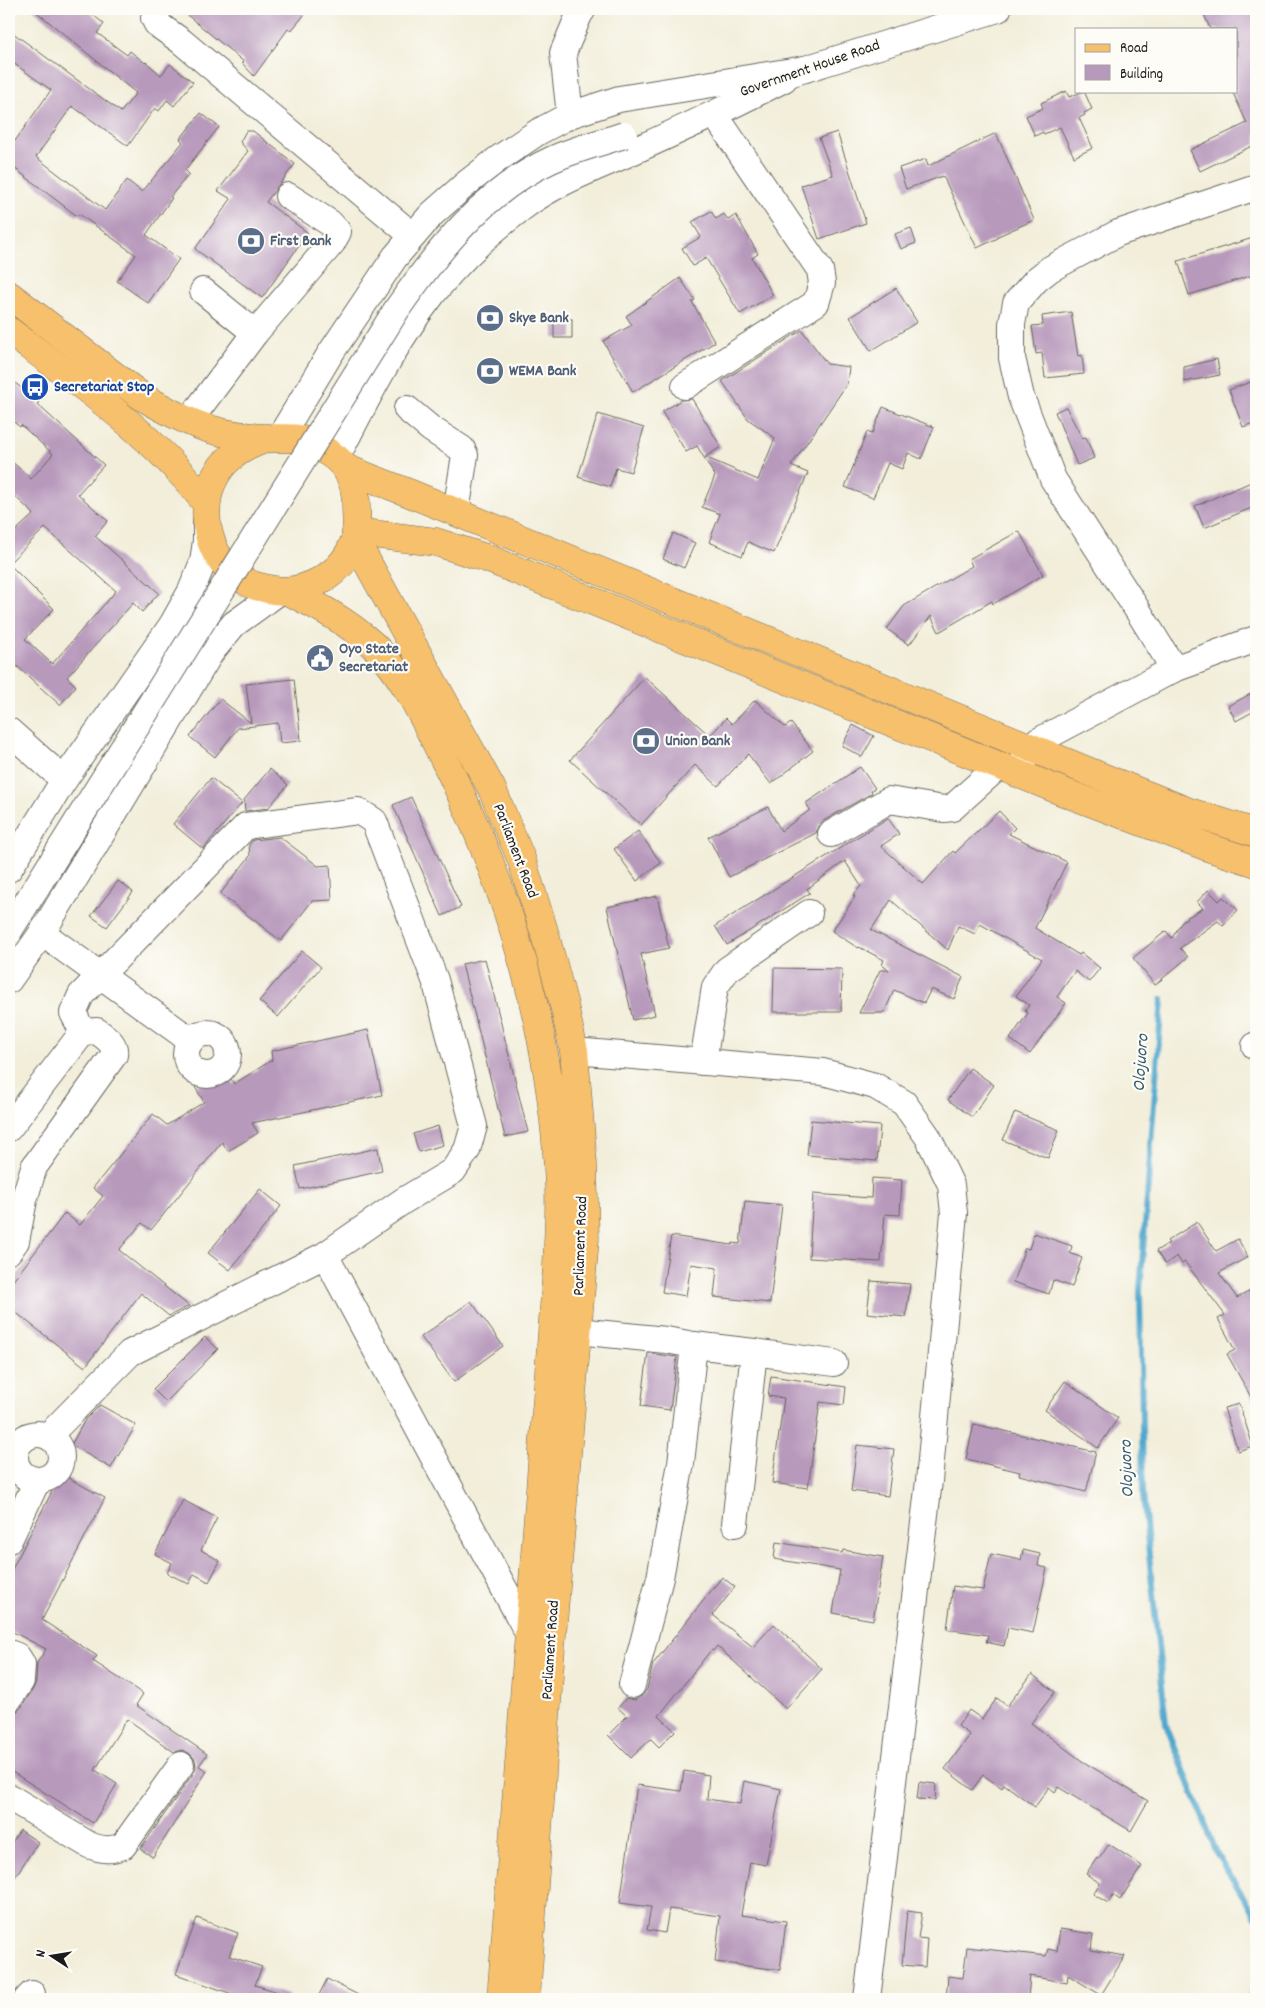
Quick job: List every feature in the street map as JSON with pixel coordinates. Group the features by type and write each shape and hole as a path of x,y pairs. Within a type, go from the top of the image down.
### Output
{"main road":[{"path":"9,295 142,396 190,421 213,430 231,434 310,442 341,463 456,512 1187,811 1256,833"},
{"path":"9,330 111,407 145,436 172,462 206,510"},
{"path":"274,437 246,446 227,460 214,480 206,510 212,545 228,569 252,585 284,591 309,587 329,576 345,560 356,536 356,489 341,463"},
{"path":"356,536 436,542 489,559 1009,770 1210,848 1256,863"},
{"name":"Parliament Road","path":"356,536 492,789 522,861 544,931 574,1051 583,1164 585,1238 577,1331 500,1999"},
{"name":"Parliament Road","path":"284,591 314,603 351,626 376,648 410,694 467,804 494,868 518,941 537,1019 551,1099 559,1187 557,1267 526,1999"}],"street":[{"path":"159,9 154,18 157,24 181,41 413,236"},
{"path":"570,115 563,53 579,14 583,9"},
{"name":"Government House Road","path":"9,931 396,309 452,234 482,206 515,182 552,160 805,69 998,9"},
{"path":"274,437 395,257 432,214 467,183 538,132 570,115 619,99 805,69"},
{"path":"341,463 374,387 420,310 459,262 488,236 524,206 563,183 715,115 805,69"},
{"path":"685,386 816,302 822,283 820,270 715,115"},
{"path":"1174,669 1053,479 1021,397 1012,358 1012,324 1016,303 1036,280 1050,269 1118,233 1256,187"},
{"path":"190,421 255,333 332,243 338,232 330,223 288,196"},
{"path":"203,291 255,333"},
{"path":"408,409 431,429 462,449 465,455 456,512"},
{"path":"9,869 64,780 172,625 191,591 203,562 206,541 206,510"},
{"path":"9,980 42,933 211,652 234,624 284,591"},
{"path":"830,834 889,800 944,809 952,808 1009,770 1029,746 1174,669 1256,639"},
{"path":"9,731 64,780"},
{"path":"48,1436 130,1352 325,1255 403,1201 453,1171 466,1150 474,1126 435,980 374,821 358,811 246,826 81,995 73,1013 83,1032"},
{"path":"703,1062 715,987 727,970 809,912"},
{"path":"42,933 190,1040"},
{"path":"9,1128 83,1032 96,1031 112,1043 115,1049 114,1055 34,1167 16,1196 16,1241 9,1251"},
{"path":"574,1051 823,1072 875,1086 904,1103 928,1137 951,1185 954,1213 929,1481 867,1999"},
{"path":"325,1255 540,1641"},
{"path":"577,1331 666,1340 834,1363"},
{"path":"632,1685 660,1578 671,1521 681,1463 694,1345"},
{"path":"735,1524 754,1352"},
{"path":"38,1434 48,1436 56,1443 61,1452 60,1463 55,1472 47,1479 37,1481 26,1478 19,1471 15,1461 14,1439 38,1434"},
{"path":"9,1540 37,1481"},
{"path":"9,1653 17,1656 22,1664 21,1681 9,1699"},
{"path":"9,1798 89,1846 102,1850 112,1850 123,1846 181,1765"}],"building":[{"path":"33,9 86,9 104,24 97,33 127,55 130,51 161,75 170,64 193,82 174,106 167,100 159,111 155,108 128,146 72,106 36,157 105,210 127,180 142,192 183,142 180,139 201,113 219,127 185,170 189,174 170,197 172,198 146,235 179,259 148,303 117,281 136,255 79,214 77,216 9,164 9,136 15,141 51,90 9,60 9,30 121,112 136,93"},
{"path":"180,9 309,9 291,31 288,29 254,76 242,63 244,62"},
{"path":"1202,9 1251,9 1256,21 1256,144 1200,171 1190,150 1247,123 1232,92 1238,92 1238,28 1210,28"},
{"path":"1066,91 1069,97 1084,92 1092,109 1079,118 1093,148 1074,157 1060,127 1035,136 1026,116 1043,108 1041,103"},
{"name":"First Bank","path":"246,131 253,131 295,164 266,202 308,233 262,298 195,249 231,199 218,191 248,151 240,142"},
{"path":"837,132 866,223 819,239 801,185 833,175 819,138"},
{"path":"996,133 1034,220 998,236 998,238 977,248 943,176 906,189 899,168 926,159 928,166"},
{"path":"711,211 716,219 724,214 728,220 736,215 758,254 752,258 773,295 740,314 706,258 693,266 682,248 701,237 692,222"},
{"path":"911,228 916,243 901,249 895,234"},
{"path":"1253,238 1256,249 1256,274 1189,295 1178,261"},
{"path":"680,278 695,300 692,302 715,342 633,392 603,341 632,325 626,316"},
{"path":"896,288 917,322 871,351 850,317"},
{"path":"1071,312 1078,356 1082,355 1084,374 1045,378 1042,353 1036,354 1032,326 1043,325 1042,316"},
{"path":"554,319 572,319 572,338 554,338"},
{"path":"802,330 827,364 849,367 847,384 791,466 808,473 774,553 748,542 742,556 709,542 720,514 702,507 715,476 697,446 686,452 662,412 681,400 692,399 721,447 705,457 758,480 775,438 748,419 722,381"},
{"path":"1217,359 1220,375 1184,382 1184,367"},
{"path":"9,378 39,402 37,404 104,465 78,494 108,521 95,536 159,593 142,612 133,603 67,677 76,686 60,705 9,659 9,564 54,609 25,639 52,664 116,591 45,528 9,563 9,537 34,514 9,491 9,459 31,479 53,454 21,425 20,427 9,418"},
{"path":"1256,380 1256,422 1243,427 1229,390"},
{"path":"883,407 934,427 921,459 908,453 902,469 888,463 873,498 845,487 867,432 872,434"},
{"path":"1066,407 1082,438 1086,437 1094,458 1077,465 1055,412"},
{"path":"598,414 644,428 631,472 616,468 610,487 578,477"},
{"path":"1256,480 1256,506 1204,528 1195,506"},
{"path":"1019,531 1043,575 993,604 992,601 939,632 931,616 909,645 887,629 904,606 972,566 969,559"},
{"path":"673,533 695,543 684,568 663,559"},
{"path":"645,677 710,736 726,718 732,724 755,700 785,727 791,723 813,751 771,784 748,754 718,786 695,765 641,825 570,760"},
{"path":"294,679 301,741 280,743 278,723 238,728 215,757 190,737 220,699 251,723 246,684"},
{"path":"1256,691 1256,710 1236,721 1228,706"},
{"path":"853,725 874,736 862,757 842,746"},
{"path":"860,767 875,788 871,791 872,793 823,821 818,826 816,833 729,877 708,837 768,807 781,831 810,810 806,803"},
{"path":"270,769 288,785 268,808 245,811 244,800"},
{"path":"211,778 242,803 203,849 173,824"},
{"path":"411,797 461,907 442,916 393,805"},
{"path":"999,811 1015,828 1009,834 1067,862 1035,928 1079,955 1081,953 1100,968 1089,982 1075,971 1057,997 1066,1003 1030,1054 1010,1039 1028,1013 1025,1011 1029,1005 1016,996 1042,959 980,924 975,934 958,926 948,950 891,900 871,930 963,977 954,999 931,989 924,1003 894,990 885,1011 882,1013 859,1013 880,970 889,970 882,965 884,960 858,948 832,931 855,897 853,895 861,886 845,861 807,889 810,893 727,945 715,926 888,818 899,834 881,846 923,884 953,851 955,853"},
{"path":"638,831 661,863 637,881 614,849"},
{"path":"280,837 318,866 330,865 332,900 312,901 281,941 220,894 250,856 249,845 253,840"},
{"path":"118,881 133,892 107,927 91,916"},
{"path":"1208,890 1219,901 1223,897 1238,910 1223,926 1218,921 1180,948 1188,957 1155,985 1133,958 1166,931 1172,938 1183,920 1203,908 1197,902"},
{"path":"657,896 669,948 641,954 655,1015 633,1020 607,907"},
{"path":"302,951 321,967 278,1017 259,1001"},
{"path":"485,959 528,1132 505,1137 462,964"},
{"path":"774,968 842,969 841,1012 773,1012"},
{"path":"368,1030 382,1095 252,1123 258,1133 228,1151 222,1142 151,1230 142,1223 119,1250 189,1306 169,1316 141,1293 85,1367 9,1307 9,1286 65,1213 80,1225 103,1196 93,1188 153,1114 167,1125 204,1102 195,1087 225,1069 234,1084 272,1060 271,1051"},
{"path":"970,1068 994,1085 972,1117 948,1100"},
{"path":"1015,1112 1059,1130 1048,1158 1003,1140"},
{"path":"811,1120 880,1126 877,1161 807,1155"},
{"path":"438,1126 443,1145 419,1152 413,1134"},
{"path":"378,1148 382,1171 300,1189 295,1166"},
{"path":"872,1178 902,1180 900,1215 885,1214 881,1262 809,1258 813,1194 871,1198"},
{"path":"260,1189 281,1206 230,1270 208,1253"},
{"path":"745,1201 782,1205 770,1303 714,1297 717,1268 691,1264 686,1296 662,1292 671,1236 732,1245 733,1243 740,1244"},
{"path":"1197,1222 1216,1251 1238,1239 1248,1257 1219,1273 1237,1298 1250,1291 1256,1301 1256,1406 1227,1354 1235,1350 1218,1319 1225,1315 1185,1262 1182,1264 1177,1256 1165,1264 1156,1251 1169,1243 1167,1241"},
{"path":"1034,1233 1072,1246 1070,1253 1082,1258 1072,1287 1053,1280 1049,1294 1013,1282 1025,1248 1029,1249"},
{"path":"871,1281 910,1284 906,1317 867,1313"},
{"path":"471,1301 503,1346 454,1382 421,1337"},
{"path":"205,1337 218,1349 166,1402 153,1389"},
{"path":"648,1353 677,1357 670,1410 641,1406"},
{"path":"771,1376 846,1387 844,1405 820,1402 808,1488 772,1483 784,1398 768,1396"},
{"path":"1065,1381 1118,1418 1098,1448 1045,1410"},
{"path":"1239,1404 1253,1446 1238,1451 1224,1408"},
{"path":"100,1405 136,1425 111,1468 71,1445 85,1420"},
{"path":"974,1424 1096,1452 1086,1492 1019,1475 1020,1472 966,1459"},
{"path":"857,1445 894,1449 888,1496 851,1491"},
{"path":"61,1474 105,1498 42,1620 97,1656 93,1661 143,1694 136,1705 207,1754 199,1766 207,1771 153,1857 140,1849 193,1774 196,1767 195,1759 189,1753 182,1750 174,1752 127,1719 95,1770 117,1784 93,1823 9,1770 9,1714 21,1708 33,1689 36,1682 37,1663 46,1649 9,1630 9,1575"},
{"path":"183,1500 217,1518 201,1550 220,1561 209,1582 194,1574 189,1584 167,1573 172,1563 155,1554"},
{"path":"776,1542 842,1553 843,1550 883,1557 873,1620 833,1613 840,1570 774,1559"},
{"path":"1023,1550 1040,1554 1038,1566 1047,1568 1033,1633 1008,1628 1004,1646 986,1642 988,1635 947,1629 953,1586 983,1590 991,1554 1021,1560"},
{"path":"722,1577 735,1587 713,1615 753,1647 774,1624 822,1669 786,1709 717,1646 713,1651 711,1650 659,1716 675,1731 659,1747 651,1739 631,1758 608,1735 627,1716 618,1708 626,1698 635,1700 643,1695 647,1689 653,1664"},
{"path":"1032,1674 1055,1692 1031,1723 1082,1761 1148,1801 1131,1831 1058,1787 1055,1792 1049,1787 1035,1807 1004,1784 1002,1788 983,1775 972,1790 945,1769 970,1735 958,1726 969,1710 982,1719 997,1698 1007,1706"},
{"path":"684,1771 709,1775 707,1799 740,1804 744,1781 781,1789 766,1865 750,1862 741,1915 786,1921 780,1970 715,1962 720,1916 669,1909 665,1933 647,1930 651,1907 620,1903 637,1785 681,1791"},
{"path":"919,1782 936,1784 935,1800 917,1799"},
{"path":"20,1830 38,1842 9,1886 9,1847"},
{"path":"1109,1844 1142,1866 1120,1900 1113,1895 1108,1903 1093,1894 1100,1883 1086,1874"},
{"path":"907,1911 922,1913 918,1938 927,1939 925,1967 902,1965"},
{"path":"197,1918 238,1933 229,1956 262,1967 255,1985 288,1995 288,1999 246,1999 176,1974"},
{"path":"1060,1929 1093,1934 1091,1950 1125,1956 1101,1995 1068,1975 1067,1983 1030,1976 1028,1999 946,1999 948,1976 963,1978 967,1947 1046,1956 1048,1949 1057,1951"},
{"path":"327,1979 366,1999 317,1999"}],"waterway":[{"name":"Olojuoro","path":"1162,999 1140,1290 1143,1494 1166,1725 1218,1856 1256,1917"},
{"path":"1249,1999 1256,1989"}],"place":[{"name":"First Bank","path":"251,241"},
{"name":"Skye Bank","path":"490,318"},
{"name":"WEMA Bank","path":"490,371"},
{"name":"Secretariat Stop","path":"35,387"},
{"name":"Oyo State Secretariat","path":"320,658"},
{"name":"Union Bank","path":"646,741"}]}
